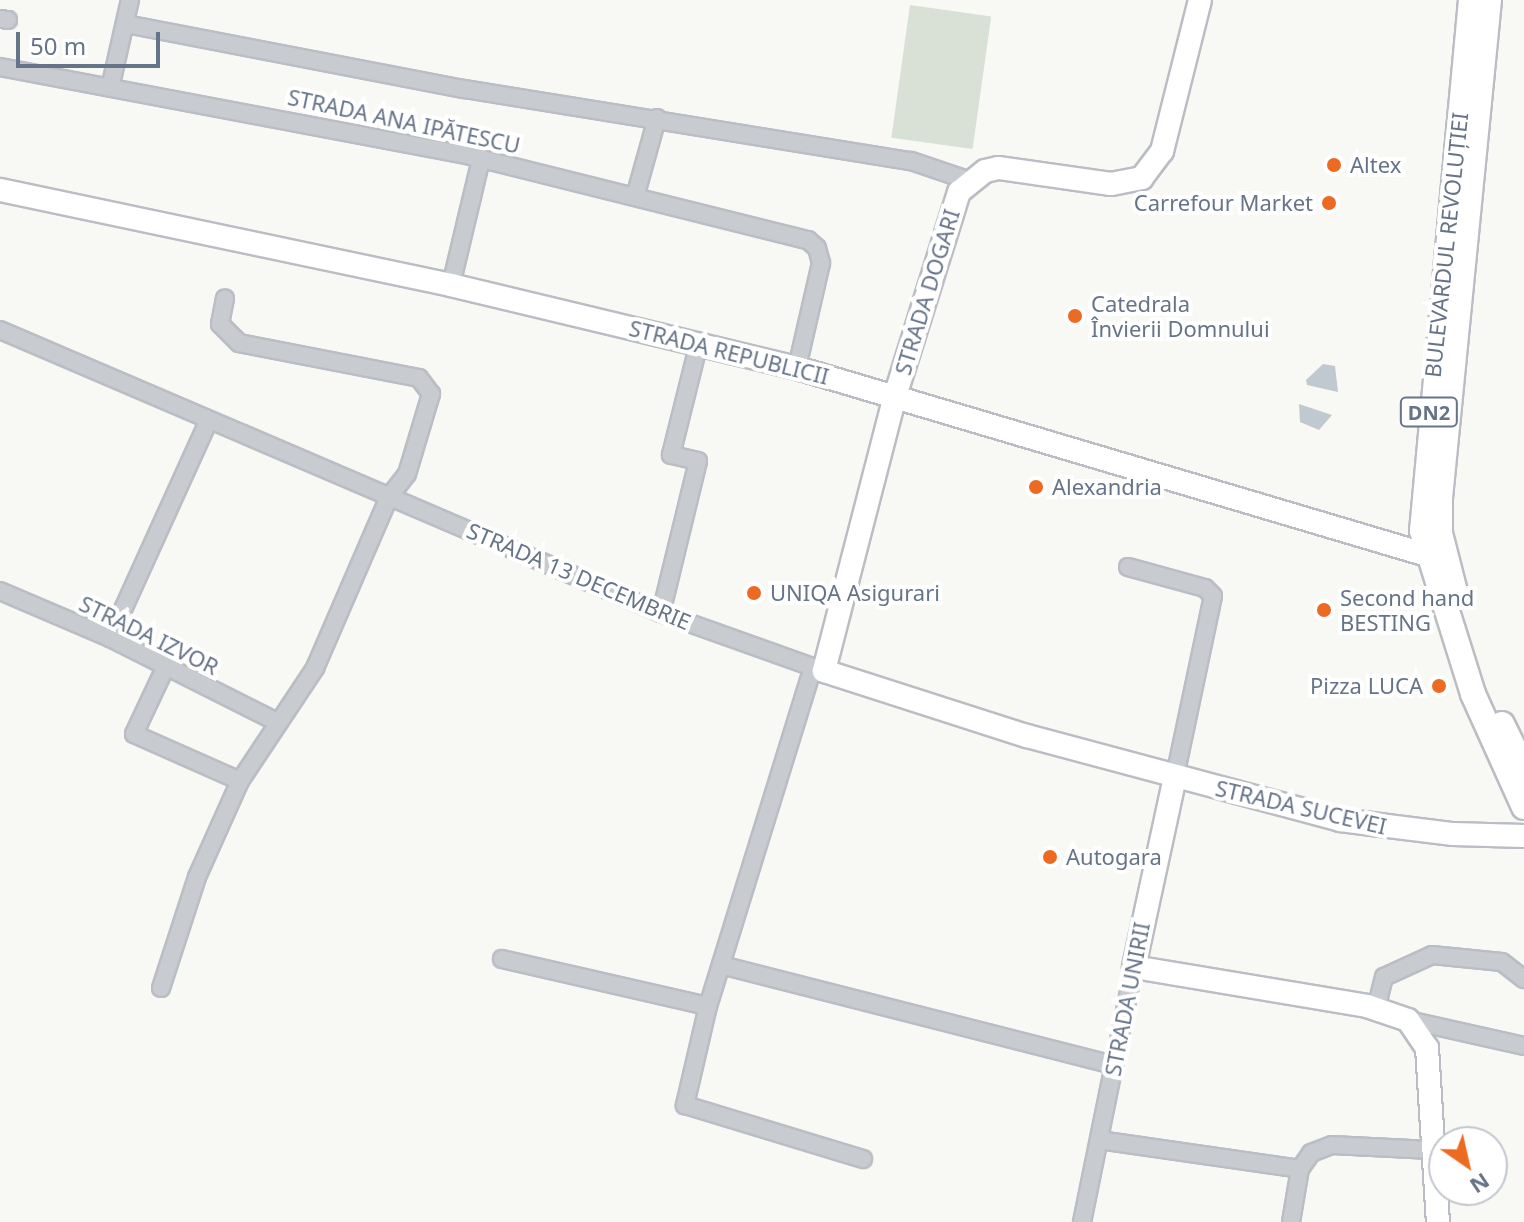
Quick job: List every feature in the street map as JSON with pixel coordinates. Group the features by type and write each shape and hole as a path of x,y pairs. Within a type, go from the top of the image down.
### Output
{"main road":[{"name":"BULEVARDUL REVOLUȚIEI","path":"1471,0 1421,495 1473,694 1524,807"},
{"name":"BULEVARDUL REVOLUȚIEI","path":"1489,0 1436,559 1524,769"}],"street":[{"path":"111,84 130,0"},
{"name":"STRADA DOGARI","path":"818,669 945,226 959,192 970,181 998,168 1111,184 1142,178 1162,151 1200,0"},
{"path":"126,24 464,89 929,164 970,181"},
{"name":"STRADA ANA IPĂTESCU","path":"0,67 111,84 481,159 794,237 817,248 821,263 797,368"},
{"path":"635,197 657,118"},
{"path":"451,285 481,159"},
{"name":"STRADA REPUBLICII","path":"0,190 451,285 797,368 1436,559"},
{"path":"161,988 197,877 240,781 315,668 389,497 407,474 431,394 428,385 419,378 239,343 220,324 225,298"},
{"name":"STRADA 13 DECEMBRIE","path":"0,330 661,613 818,669 1175,777"},
{"path":"661,613 698,461 671,455 699,343"},
{"path":"110,638 209,420"},
{"path":"1128,567 1205,588 1213,596 1175,777"},
{"name":"STRADA IZVOR","path":"0,591 110,638 277,722"},
{"path":"166,666 134,734 240,781"},
{"path":"818,669 708,1006 685,1105 863,1159"},
{"name":"STRADA SUCEVEI","path":"1175,777 1340,820 1441,833 1524,836"},
{"name":"STRADA UNIRII","path":"1082,1222 1175,777"},
{"path":"1376,1009 1384,977 1432,955 1502,962 1524,979"},
{"path":"502,959 708,1006"},
{"path":"721,965 1114,1065"},
{"path":"1134,967 1376,1009 1408,1020 1524,1046"},
{"path":"1408,1020 1427,1048 1430,1126"},
{"path":"1099,1140 1300,1169"},
{"path":"1291,1222 1300,1169 1311,1153 1332,1145 1428,1150"}],"shaded area":[{"path":"910,5 991,16 973,149 891,138"},
{"path":"1323,364 1335,366 1338,392 1307,385 1306,380"},
{"path":"1299,404 1332,415 1319,430 1300,422"}],"place":[{"name":"Altex","path":"1334,165"},
{"name":"Carrefour Market","path":"1329,203"},
{"name":"Catedrala Învierii Domnului","path":"1075,316"},
{"name":"Alexandria","path":"1036,487"},
{"name":"UNIQA Asigurari","path":"754,593"},
{"name":"Second hand BESTING","path":"1324,610"},
{"name":"Pizza LUCA","path":"1439,686"},
{"name":"Autogara","path":"1050,857"}]}
